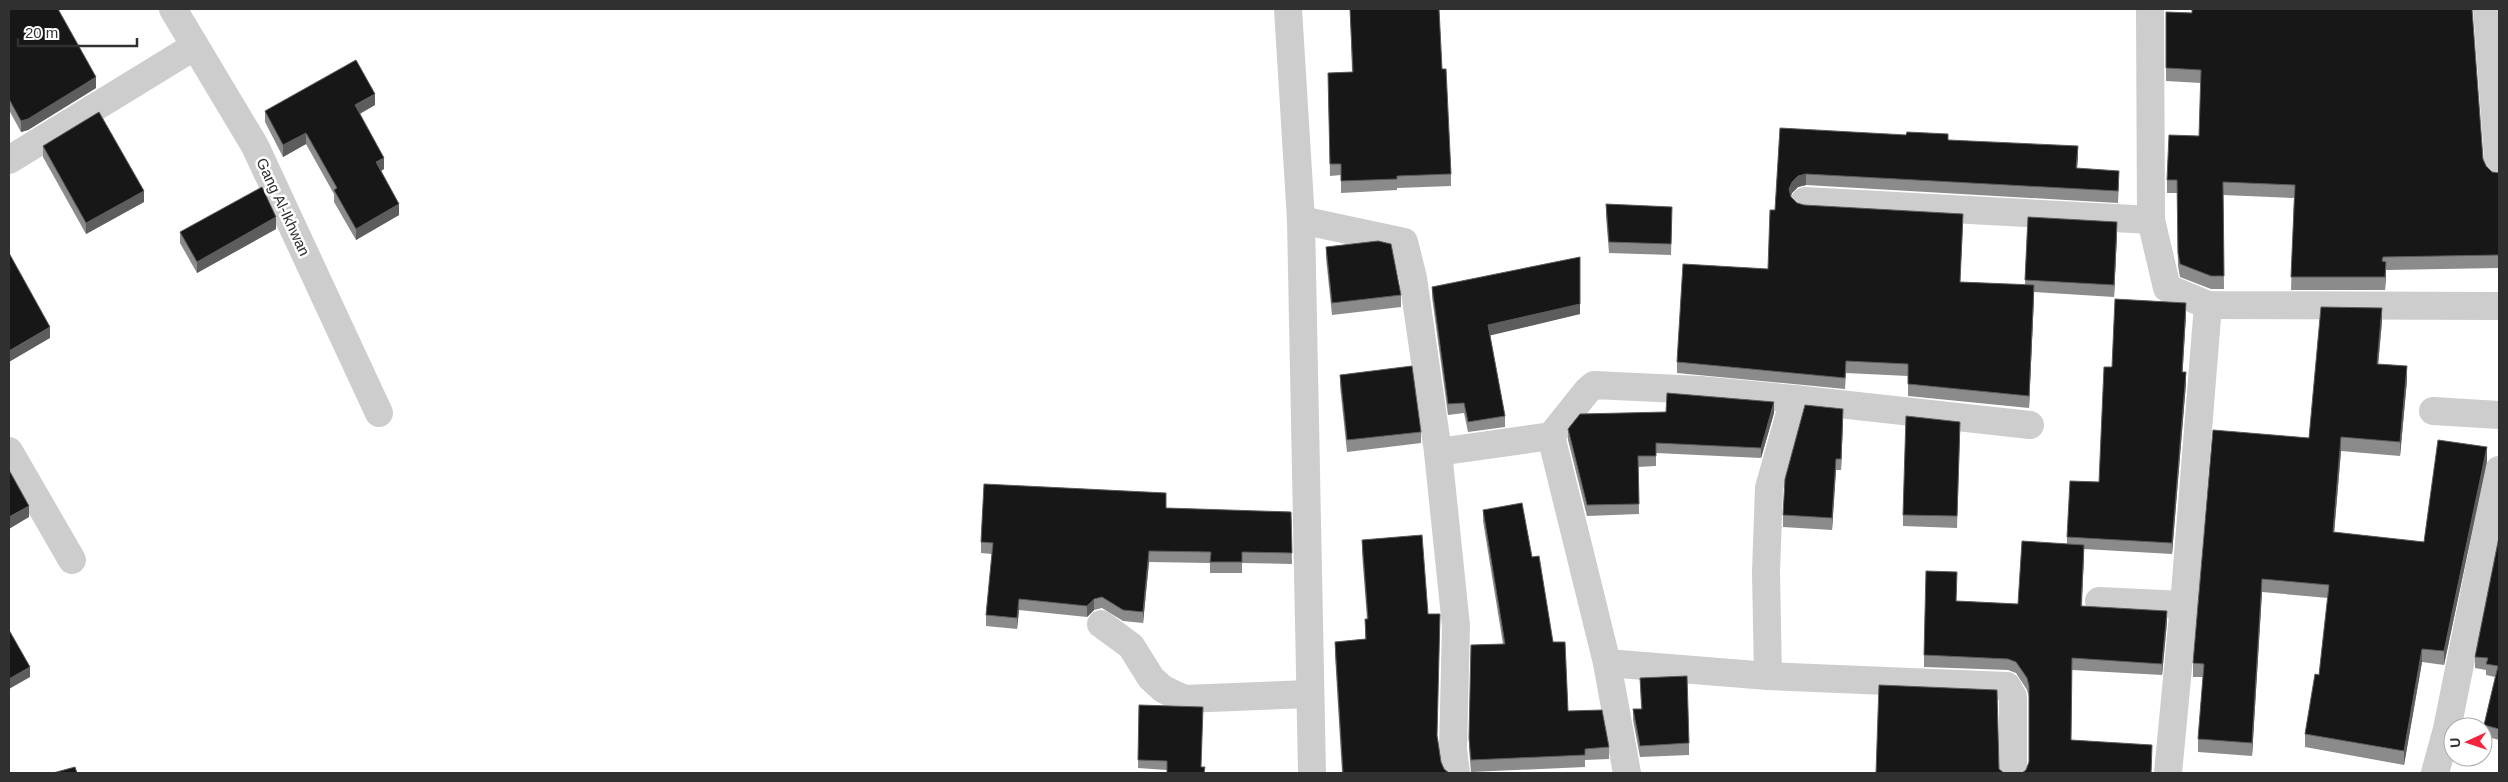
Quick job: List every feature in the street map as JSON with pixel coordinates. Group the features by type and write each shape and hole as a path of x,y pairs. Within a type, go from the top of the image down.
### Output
{"street":[{"name":"Gang Al-Ikhwan","path":"173,9 255,146 378,413"},
{"path":"1288,9 1301,220 1312,773"},
{"path":"2150,9 2151,220 2167,288 2208,305 2499,306"},
{"path":"2487,9 2499,171"},
{"path":"9,160 195,46"},
{"path":"1805,201 2151,220"},
{"path":"1301,220 1404,242 1413,278 1438,452 1456,626 1453,750 1456,773"},
{"path":"2168,773 2184,605 2208,305"},
{"path":"1438,452 1551,436 1594,385 1700,390 2030,425"},
{"path":"1768,676 1766,572 1769,488 1794,399"},
{"path":"2433,411 2499,415"},
{"path":"1551,436 1608,664 1626,773"},
{"path":"9,451 72,560"},
{"path":"2435,773 2447,729 2499,470"},
{"path":"2099,601 2184,605"},
{"path":"1101,624 1131,646 1151,678 1163,689 1184,699 1309,694"},
{"path":"1608,664 1768,676 2007,686 2013,697 2013,773"}],"building":[{"path":"9,9 58,9 96,77 28,119 21,121 9,99"},
{"path":"1350,9 1439,9 1442,69 1446,69 1451,174 1397,176 1397,179 1341,181 1341,164 1330,164 1328,73 1353,72"},
{"path":"2192,9 2472,9 2483,159 2486,166 2492,172 2499,173 2499,255 2383,257 2382,261 2386,262 2385,277 2291,277 2295,185 2223,182 2224,276 2211,276 2180,264 2178,253 2177,180 2167,180 2169,135 2199,136 2201,70 2166,68 2166,12 2192,13"},
{"path":"356,60 375,94 355,105 384,158 376,162 399,204 356,229 334,190 337,188 306,133 283,145 265,111"},
{"path":"99,112 144,191 86,223 43,146"},
{"path":"1780,128 1906,135 1907,132 1948,134 1948,140 2078,146 2076,168 2119,171 2118,191 1806,174 1798,176 1792,182 1789,189 1791,197 1797,203 1804,205 1963,214 1960,282 2034,285 2029,396 1908,384 1908,364 1846,361 1845,378 1677,362 1683,264 1768,269 1770,210 1775,210"},
{"path":"262,187 276,217 197,262 180,232"},
{"path":"1606,204 1672,207 1671,244 1609,242"},
{"path":"2028,217 2117,222 2114,285 2025,280"},
{"path":"1378,241 1391,244 1401,295 1332,303 1326,247"},
{"path":"9,253 50,327 9,351"},
{"path":"1580,257 1580,304 1488,325 1505,416 1468,422 1464,403 1448,404 1432,287"},
{"path":"2115,299 2186,303 2182,372 2186,372 2172,543 2067,537 2070,481 2099,482 2104,367 2112,367"},
{"path":"2321,307 2382,308 2377,364 2407,366 2400,442 2341,437 2333,532 2424,542 2438,440 2487,447 2444,651 2422,649 2404,751 2305,734 2315,674 2319,675 2329,585 2262,579 2252,743 2198,739 2204,664 2193,663 2213,430 2309,438"},
{"path":"1412,366 1421,432 1347,440 1340,375"},
{"path":"1667,393 1774,402 1761,448 1656,443 1656,456 1638,456 1639,504 1587,505 1568,429 1580,414 1666,412"},
{"path":"1805,405 1843,409 1841,459 1836,459 1832,518 1783,515 1785,479"},
{"path":"1906,416 1960,422 1957,516 1903,515"},
{"path":"9,470 29,506 9,517"},
{"path":"984,484 1166,493 1166,508 1291,512 1292,553 1242,552 1242,562 1210,562 1211,552 1149,551 1143,612 1123,610 1102,597 1094,599 1087,606 1019,599 1017,618 986,615 993,543 981,542"},
{"path":"1522,503 1532,557 1539,556 1553,642 1565,642 1568,711 1602,710 1609,747 1585,749 1585,755 1471,760 1469,738 1471,645 1505,644 1483,510"},
{"path":"1422,535 1428,614 1440,614 1437,736 1441,762 1444,769 1449,773 1343,773 1335,642 1366,639 1365,619 1368,619 1362,540"},
{"path":"2499,537 2499,729 2493,727 2493,717 2486,717 2498,666 2486,664 2488,658 2475,657"},
{"path":"2022,541 2084,545 2081,606 2167,611 2162,664 2072,658 2071,740 2152,745 2151,773 2022,773 2026,770 2029,762 2029,686 2027,678 2016,662 2008,659 1924,655 1926,571 1957,572 1956,601 2018,604"},
{"path":"9,630 30,667 9,679"},
{"path":"1687,676 1689,743 1640,746 1633,709 1642,709 1640,678"},
{"path":"1879,685 1997,690 1999,769 2004,773 1876,773"},
{"path":"1139,705 1203,707 1201,767 1205,767 1204,773 1167,773 1167,761 1138,760"},
{"path":"75,767 77,773 53,773"}]}
